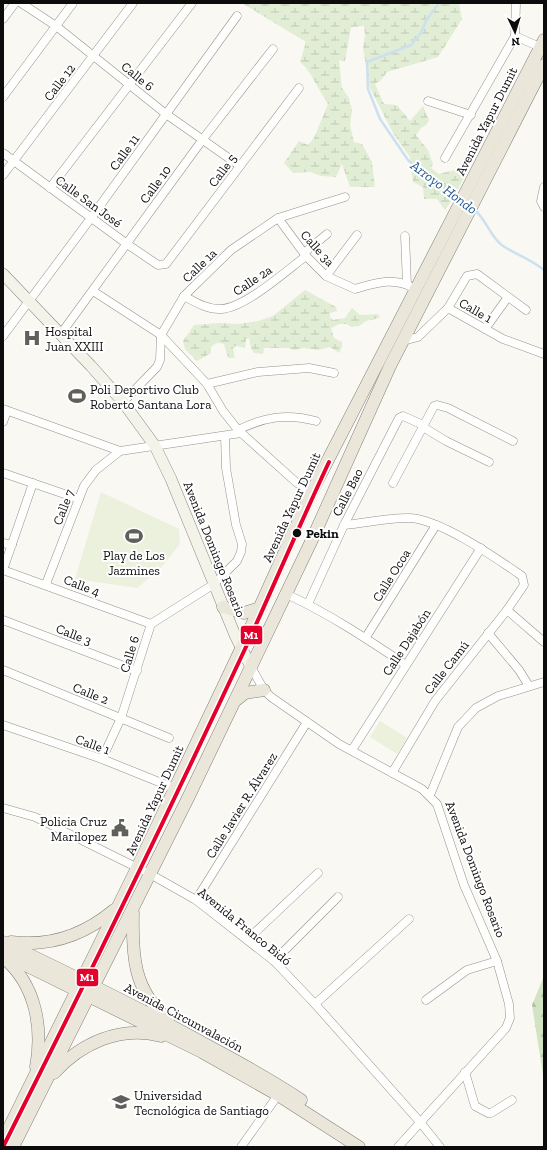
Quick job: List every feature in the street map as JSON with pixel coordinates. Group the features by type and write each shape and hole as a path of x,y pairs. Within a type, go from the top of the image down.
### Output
{"main road":[{"name":"Avenida Yapur Dumit","path":"88,982 133,908 251,667 330,502 370,409 403,341 453,245 480,177 542,44"},
{"name":"Avenida Yapur Dumit","path":"40,1080 83,994 118,907 241,649 312,492 411,287 480,177 544,65"},
{"name":"Avenida Domingo Rosario","path":"3,274 91,366 123,402 155,446 171,479 241,649 251,667"},
{"path":"223,607 244,613 260,608"},
{"path":"234,702 245,693 264,690"},
{"path":"3,941 29,944 47,943 68,938 85,931 118,907"},
{"path":"133,908 132,950 140,982 148,998 181,1036"},
{"name":"Avenida Circunvalación","path":"3,941 88,982 278,1095 359,1147"},
{"name":"Avenida Circunvalación","path":"3,954 83,994 181,1036 278,1084 303,1102 341,1135"},
{"path":"3,958 21,977 37,1014 39,1037 40,1080 13,1147"},
{"path":"3,1140 40,1080 89,1044 108,1037 129,1033 181,1036"}],"street":[{"path":"3,19 15,3"},
{"name":"Calle 6","path":"21,3 56,26 166,114 240,166"},
{"path":"3,97 73,3"},
{"name":"Calle 12","path":"3,175 15,162 133,3"},
{"path":"50,188 128,84 192,3"},
{"path":"445,158 515,36 516,3"},
{"name":"Calle 11","path":"29,300 91,218 237,16"},
{"path":"515,36 542,44"},
{"name":"Calle 10","path":"60,335 203,139 273,49"},
{"name":"Calle 5","path":"162,266 166,264 299,88"},
{"path":"428,101 471,115"},
{"name":"Calle San José","path":"3,152 127,244 158,266 162,266"},
{"path":"544,187 541,200 544,207"},
{"name":"Calle 1a","path":"123,402 157,367 160,360 161,335 184,296 232,250 278,218 345,197"},
{"name":"Calle 3a","path":"278,218 305,254 326,276 355,289 375,283 394,281 411,287"},
{"name":"Calle 2a","path":"184,296 202,306 221,309 236,305 250,298 305,254 327,234"},
{"path":"326,276 357,235"},
{"path":"405,236 411,287"},
{"path":"448,308 467,276 477,274 526,310"},
{"path":"93,291 161,335 207,384 223,411 240,432 297,483 312,492"},
{"path":"485,329 508,297"},
{"path":"3,336 29,300"},
{"name":"Calle 1","path":"403,341 418,338 448,308 503,339 544,354"},
{"path":"207,384 258,372 309,368 334,374"},
{"path":"393,482 434,406 440,405 513,441"},
{"path":"3,422 5,410 120,451 225,436 240,432 256,421 281,416 299,416 316,421"},
{"name":"Calle Bao","path":"308,604 344,525 399,418 403,416 423,426"},
{"path":"423,426 446,441 490,462"},
{"name":"Calle 6","path":"102,759 121,718 151,624 214,584 237,561 241,552 242,544 236,524 226,468 225,436"},
{"name":"Calle 7","path":"46,584 84,486 96,470 120,451"},
{"path":"3,473 79,500"},
{"path":"3,570 33,483"},
{"path":"344,525 409,518 423,520 481,548"},
{"name":"Calle Ocoa","path":"366,638 436,526"},
{"path":"3,543 12,545"},
{"name":"Calle Camú","path":"392,773 435,701 507,610 524,585 522,576 481,548"},
{"name":"Calle Dajabón","path":"352,750 481,548"},
{"name":"Calle 4","path":"3,570 46,584 151,624"},
{"path":"286,594 308,604 366,638 406,665"},
{"path":"507,610 544,642"},
{"name":"Calle 3","path":"3,620 137,671"},
{"path":"488,633 519,670 529,686"},
{"name":"Avenida Domingo Rosario","path":"251,667 264,690 271,697 307,722 352,750 430,795 437,804 443,816 464,885 497,961 509,1004 508,1023 506,1028 398,1147"},
{"name":"Calle 2","path":"3,670 169,738"},
{"path":"430,795 458,727 476,708 498,696 544,682"},
{"name":"Calle Javier R. Álvarez","path":"196,900 307,722"},
{"name":"Calle 1","path":"3,725 102,759 174,788"},
{"name":"Avenida Franco Bidó","path":"3,808 36,817 150,874 196,900 248,940 274,961 315,1004 420,1122 440,1147"},
{"path":"248,940 318,874"},
{"path":"274,961 338,897"},
{"path":"315,1004 409,919"},
{"path":"426,1000 467,970 497,961"},
{"path":"465,1072 475,1106 488,1113 491,1113 512,1100"},
{"path":"241,1147 278,1095"}],"green space":[{"path":"242,3 459,3 462,19 438,57 387,72 381,80 375,84 384,104 397,105 410,121 423,106 429,120 416,135 428,150 433,164 431,168 439,174 470,166 453,199 445,210 437,199 424,199 423,187 413,182 410,157 393,133 370,88 363,48 365,34 364,26 351,27 345,61 339,60 342,88 349,98 352,111 350,125 354,142 362,144 372,162 375,187 350,187 342,164 336,177 321,176 310,172 293,173 284,163 299,141 308,145 314,138 328,104 311,76 300,62 306,42"},
{"path":"305,290 336,307 337,311 330,313 330,317 333,320 345,318 352,308 360,315 378,314 380,318 366,321 359,326 351,327 347,324 339,324 331,328 334,338 342,342 342,347 339,353 330,347 318,350 304,348 294,350 287,348 264,348 263,354 254,353 251,348 249,338 246,339 245,348 236,346 233,348 235,358 228,358 224,344 222,343 218,343 211,347 211,353 197,361 185,349 183,341 194,325 220,323 239,324 258,321 273,316"},
{"name":"Play de Los Jazmines","path":"101,492 179,529 180,544 159,570 137,588 75,579"},
{"path":"380,721 407,738 397,754 370,737"},
{"path":"544,976 544,1081 532,1005"}],"waterway":[{"name":"Arroyo Hondo","path":"439,3 427,19 421,33 411,45 367,62 368,89 380,119 408,160 426,177 460,197"},
{"name":"Arroyo Hondo","path":"474,209 499,243 544,270"}],"transit line":[{"name":"M1","path":"3,1147 186,774 245,649 329,462"}],"place":[{"name":"Hospital Juan XXIII","path":"32,338"},
{"name":"Poli Deportivo Club Roberto Santana Lora","path":"77,396"},
{"name":"Pekin","path":"297,533"},
{"name":"Play de Los Jazmines","path":"134,536"},
{"name":"Policia Cruz Marilopez","path":"120,828"},
{"name":"Universidad Tecnológica de Santiago","path":"121,1102"}]}
